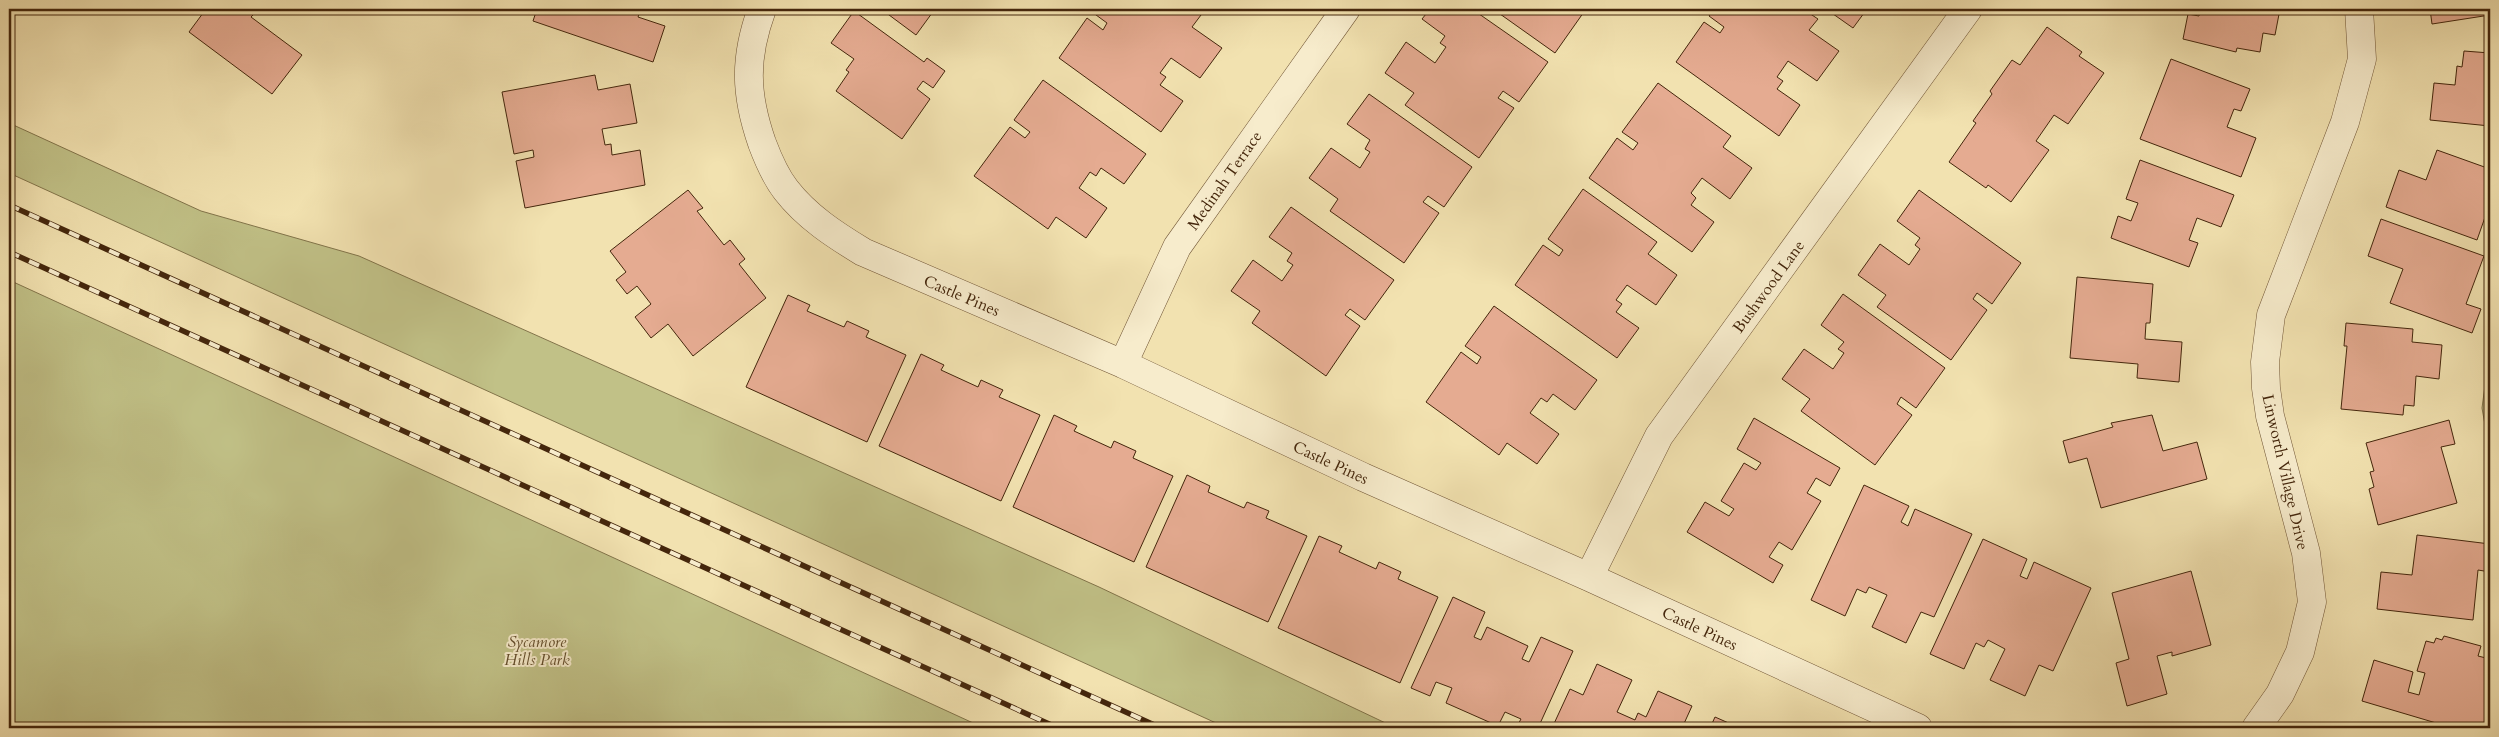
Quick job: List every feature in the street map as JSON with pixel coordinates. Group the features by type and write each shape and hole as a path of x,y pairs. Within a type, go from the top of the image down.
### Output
{"street":[{"name":"Castle Pines","path":"762,9 750,59 748,97 769,162 786,190 809,214 832,233 863,252 1123,364 1363,477 1589,577 1918,728"},
{"name":"Medinah Terrace","path":"1123,364 1177,247 1346,9"},
{"name":"Bushwood Lane","path":"1589,577 1659,436 1968,9"},
{"name":"Linworth Village Drive","path":"2256,728 2280,694 2300,652 2312,602 2306,553 2267,398 2265,362 2271,315 2345,122 2362,59 2359,9"}],"green space":[{"path":"9,123 201,211 359,256 1099,587 1396,728 1227,728 9,173"},
{"name":"Sycamore Hills Park","path":"9,280 984,728 9,728"},
{"path":"2490,348 2490,453 2482,408"}],"building":[{"path":"206,9 246,9 254,14 251,17 302,55 272,94 189,32"},
{"path":"537,9 641,9 638,17 665,26 653,62 533,21"},
{"path":"881,9 935,9 916,35"},
{"path":"1094,9 1192,9 1201,15 1192,27 1222,48 1200,78 1171,58 1160,73 1166,77 1160,85 1183,101 1161,132 1059,58 1087,18 1103,30 1107,23 1092,12"},
{"path":"1430,9 1472,9 1548,62 1519,102 1503,91 1498,98 1514,108 1479,158 1405,105 1414,93 1385,73 1406,42 1435,63 1446,47 1440,43 1445,36 1422,19"},
{"path":"1493,9 1586,9 1555,53"},
{"path":"1714,9 1803,9 1818,19 1809,30 1839,51 1817,81 1788,61 1777,77 1783,81 1777,89 1800,105 1779,136 1676,62 1704,22 1720,33 1724,27 1709,16"},
{"path":"1826,9 1867,9 1853,28"},
{"path":"2200,9 2280,9 2275,35 2263,33 2260,52 2237,48 2236,52 2183,39 2188,14 2199,16"},
{"path":"2430,9 2490,9 2490,15 2432,24"},
{"path":"854,11 924,62 927,58 945,71 933,88 923,81 917,89 930,99 902,139 836,91 849,72 846,70 854,59 831,43"},
{"path":"2047,27 2082,52 2079,56 2104,73 2068,124 2054,115 2036,141 2049,150 2011,202 1988,185 1986,188 1949,162 1976,123 1973,121 1992,94 1990,91 2012,60 2020,65"},
{"path":"2464,51 2490,53 2490,126 2430,120 2434,83 2455,85 2457,66 2462,67"},
{"path":"2171,59 2250,89 2241,111 2234,109 2227,127 2256,138 2241,177 2140,139"},
{"path":"595,75 598,90 630,84 637,123 602,129 605,145 611,144 612,155 640,150 645,185 525,208 516,161 534,157 533,150 514,154 502,92"},
{"path":"1043,80 1146,154 1124,184 1101,168 1096,176 1090,172 1079,188 1107,208 1086,238 1056,217 1048,229 974,176 1010,127 1025,138 1030,132 1014,120"},
{"path":"1658,83 1731,136 1723,147 1752,168 1730,199 1702,178 1691,193 1696,198 1691,205 1714,222 1692,252 1589,178 1617,138 1633,150 1638,143 1622,132"},
{"path":"1369,94 1472,167 1444,207 1428,196 1423,202 1439,213 1404,263 1330,211 1338,199 1309,178 1331,148 1360,168 1370,152 1365,149 1370,140 1347,124"},
{"path":"2437,150 2490,169 2490,203 2477,240 2386,207 2399,170 2426,180"},
{"path":"2140,160 2234,195 2221,227 2197,218 2189,240 2198,243 2189,267 2111,238 2118,216 2131,221 2138,203 2126,199"},
{"path":"1583,189 1657,242 1648,254 1677,275 1656,305 1627,285 1616,300 1622,304 1616,312 1639,328 1617,358 1515,285 1543,245 1559,256 1563,250 1548,239"},
{"path":"688,190 703,208 697,211 724,245 730,240 745,259 739,264 766,298 693,356 668,324 651,338 635,317 651,304 637,286 627,294 616,280 626,272 610,251"},
{"path":"1919,190 2021,263 1992,304 1977,293 1973,299 1987,310 1951,360 1877,307 1886,295 1858,275 1880,244 1909,265 1920,249 1915,245 1920,238 1897,221"},
{"path":"1291,207 1394,280 1365,320 1350,309 1345,315 1360,326 1326,376 1252,323 1260,311 1231,291 1253,260 1282,281 1293,265 1287,261 1292,253 1269,237"},
{"path":"2381,219 2484,256 2466,304 2481,309 2472,333 2390,303 2403,269 2368,256"},
{"path":"2077,277 2153,284 2150,323 2146,323 2145,339 2182,342 2179,382 2137,378 2138,364 2070,358"},
{"path":"1843,294 1945,368 1916,408 1901,397 1897,404 1912,415 1875,465 1801,411 1810,399 1782,379 1804,349 1833,369 1844,353 1838,349 1844,342 1821,325"},
{"path":"788,295 810,305 807,311 844,327 847,321 869,331 866,337 906,355 867,442 746,387"},
{"path":"1494,306 1597,380 1575,410 1553,394 1547,402 1541,398 1530,413 1559,434 1537,464 1507,443 1499,455 1426,402 1461,352 1477,364 1481,357 1465,346"},
{"path":"2346,323 2413,329 2412,342 2442,345 2439,379 2416,376 2414,406 2404,405 2403,415 2341,409 2347,346 2344,346"},
{"path":"921,354 944,365 941,370 978,387 981,380 1003,390 999,397 1040,415 1001,501 879,446"},
{"path":"1054,415 1077,426 1074,431 1111,448 1114,441 1136,451 1133,458 1173,476 1134,562 1013,507"},
{"path":"2152,415 2163,451 2197,442 2207,479 2101,508 2087,458 2069,463 2063,441 2113,427 2111,423"},
{"path":"1754,418 1840,468 1830,486 1816,478 1807,493 1821,501 1792,550 1779,542 1769,557 1783,565 1773,583 1687,532 1705,502 1729,516 1734,509 1721,501 1744,463 1756,470 1761,463 1737,449"},
{"path":"2449,420 2455,444 2441,447 2457,503 2378,525 2369,489 2374,487 2370,472 2374,471 2366,443"},
{"path":"1187,475 1210,486 1208,492 1244,508 1247,502 1269,511 1266,518 1307,536 1268,622 1146,567"},
{"path":"1864,485 1909,506 1901,522 1908,526 1915,509 1972,534 1934,617 1921,612 1906,643 1872,627 1887,595 1869,587 1866,593 1857,589 1845,616 1811,600"},
{"path":"2417,535 2490,544 2490,572 2478,570 2473,620 2377,609 2381,572 2412,575"},
{"path":"1319,536 1342,546 1339,552 1376,569 1379,562 1401,572 1398,579 1438,597 1400,683 1278,628"},
{"path":"1983,539 2027,559 2020,576 2027,579 2034,562 2091,588 2053,671 2039,665 2025,696 1990,680 2005,649 1988,640 1984,647 1976,643 1964,669 1930,654"},
{"path":"2191,571 2211,645 2172,656 2172,652 2157,656 2167,694 2127,706 2116,663 2129,659 2112,593"},
{"path":"1453,597 1485,612 1474,637 1481,640 1487,627 1528,646 1522,659 1529,662 1541,637 1573,651 1538,728 1516,728 1521,719 1505,712 1498,726 1446,703 1452,688 1436,682 1430,696 1411,688"},
{"path":"2444,636 2481,646 2478,656 2490,659 2486,683 2490,684 2490,716 2487,728 2453,728 2362,701 2374,660 2413,672 2408,692 2419,695 2425,673 2417,671 2426,641 2434,643 2436,638 2442,640"},
{"path":"1597,664 1632,680 1617,712 1635,720 1638,713 1646,717 1658,691 1692,706 1682,728 1552,728 1570,689 1583,695"},
{"path":"1715,717 1740,728 1710,728"}],"railway":[{"path":"9,205 1161,728"},
{"path":"9,252 1058,728"}]}
